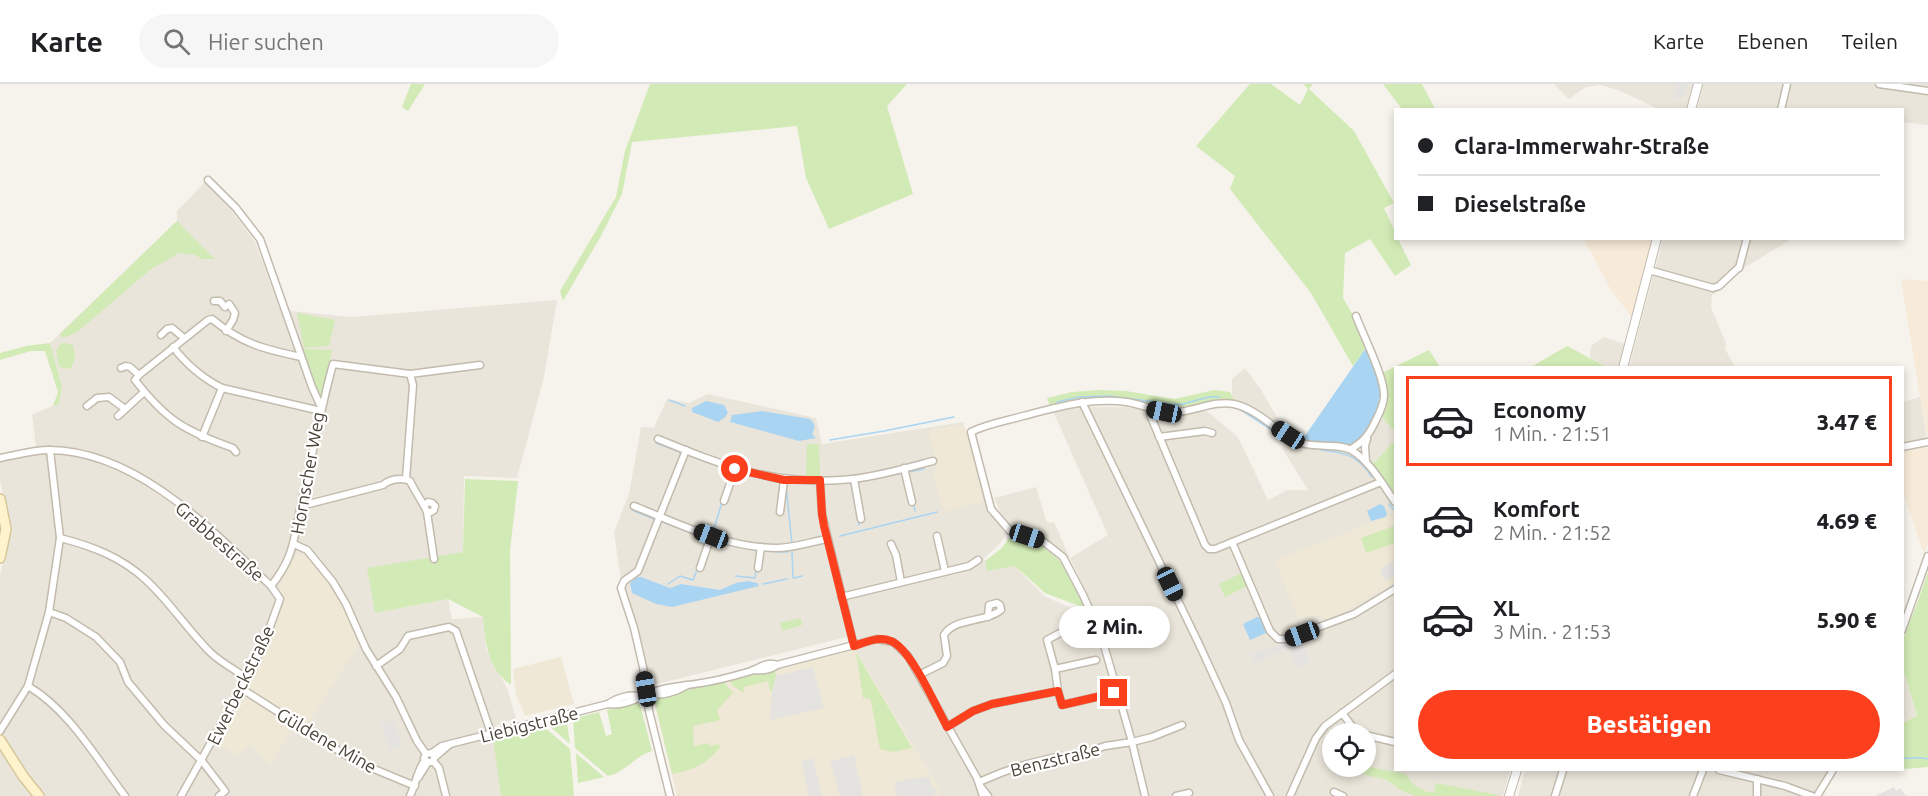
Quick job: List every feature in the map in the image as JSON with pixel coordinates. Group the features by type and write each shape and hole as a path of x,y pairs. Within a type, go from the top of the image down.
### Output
{"main road":[{"path":"0,499 6,529 0,558"},
{"path":"0,740 39,796"}],"street":[{"path":"1692,108 1698,84"},
{"path":"1781,108 1787,84"},
{"path":"1879,84 1928,91"},
{"name":"Hornscher Weg","path":"208,180 236,208 260,239 321,409 294,544 307,550 333,582 346,604 366,650 396,698 417,741 439,768 446,796"},
{"path":"1624,366 1656,240"},
{"path":"1649,270 1713,288 1719,286 1738,269 1746,240"},
{"path":"214,301 220,301 235,313 226,331"},
{"path":"1356,316 1381,377 1384,392 1382,407 1367,438 1366,462"},
{"path":"137,378 184,338 212,319 226,331 251,345 301,357"},
{"path":"161,335 167,329 172,328 184,338"},
{"path":"173,347 192,369 222,388 321,409 333,364 410,374 480,365"},
{"path":"121,368 130,367 144,392 172,419 202,437 233,448 236,452"},
{"path":"406,479 413,385 410,374"},
{"path":"202,437 222,388"},
{"path":"118,416 144,392"},
{"path":"87,406 97,398 109,397 125,409"},
{"path":"1082,402 1233,722 1239,740 1270,796"},
{"path":"1145,796 1101,635 1083,595 1063,557 1044,542 1010,531 991,509 971,432 1060,406 1082,402 1128,402 1151,409 1174,412 1216,404 1234,404 1251,411 1301,442 1314,446 1351,449 1366,462 1394,501"},
{"path":"1151,409 1150,415 1205,545 1212,549 1381,482"},
{"path":"1159,437 1205,431 1212,433"},
{"path":"1351,449 1367,438"},
{"path":"658,439 735,469 784,480 854,479 933,461"},
{"path":"1904,447 1928,442"},
{"path":"0,730 28,686 49,612 60,538 50,450"},
{"name":"Grabbestraße","path":"0,458 50,450 84,455 117,465 142,477 202,520 271,586"},
{"path":"669,796 649,711 634,628 621,588 624,581 638,571 686,450"},
{"path":"904,468 912,502"},
{"path":"724,501 735,469"},
{"path":"301,506 379,486 389,480 406,479 410,481 426,508 434,559"},
{"path":"854,479 861,519"},
{"path":"780,512 784,480"},
{"path":"820,480 822,514 854,646"},
{"path":"634,506 711,536 761,547 789,548 827,538"},
{"path":"700,567 711,536"},
{"path":"938,536 945,571"},
{"path":"60,538 86,544 118,559 146,580 211,654 247,678"},
{"path":"1232,542 1270,631 1278,639 1287,639 1354,614 1394,590"},
{"path":"271,586 284,570 294,544"},
{"path":"891,544 896,555 901,582"},
{"path":"758,568 761,547"},
{"path":"1904,624 1928,556"},
{"path":"841,597 969,566 978,560"},
{"name":"Ewerbeckstraße","path":"181,796 242,689 263,646 280,599 271,586"},
{"path":"49,612 66,618 96,637 120,663 128,682 164,725 202,761"},
{"path":"919,675 943,663 947,656 944,635 950,628 988,617"},
{"path":"376,666 400,649 408,636 449,627 456,631 491,733"},
{"path":"1060,633 1047,640 1062,705 1118,692"},
{"name":"Liebigstraße","path":"430,758 442,746 608,704 638,700 646,695 680,690 687,686 752,670 761,671 877,639 893,642 908,656 988,796"},
{"path":"1055,669 1096,660"},
{"path":"1290,796 1316,738 1325,726 1394,675"},
{"path":"28,686 43,695 63,714 125,796"},
{"name":"Güldene Mine","path":"242,689 355,761 415,786"},
{"path":"947,727 973,711 992,704 1058,691"},
{"path":"1342,713 1350,723"},
{"path":"1224,715 1233,722"},
{"name":"Benzstraße","path":"980,784 1003,772 1060,756 1070,758 1105,746 1152,737 1182,725"},
{"path":"1376,738 1394,742"},
{"path":"410,796 430,758"},
{"name":"Ewerbeckstraße","path":"202,761 225,791 232,796"},
{"path":"1509,796 1517,771"},
{"path":"1555,796 1563,771"},
{"path":"1693,796 1703,771"},
{"path":"1729,771 1749,773 1757,779 1812,796"},
{"path":"1817,796 1832,771"},
{"path":"1756,796 1757,779"},
{"name":"Liebigstraße","path":"980,784 983,796"},
{"path":"219,796 225,791"},
{"path":"1334,792 1343,796"},
{"path":"1176,796 1189,793"}],"shaded area":[{"path":"1554,84 1693,84 1687,108 1657,108 1618,90 1600,85 1586,87 1569,99"},
{"path":"1677,84 1688,84 1682,100 1673,98"},
{"path":"1703,84 1928,84 1928,125 1904,122 1904,108 1697,108"},
{"path":"205,182 235,215 255,242 280,310 352,317 557,300 544,377 517,478 464,476 463,552 368,569 375,613 448,599 452,619 483,617 486,649 507,688 516,718 494,727 502,796 45,796 0,734 0,575 8,540 9,520 0,480 0,454 36,446 32,415 59,403 62,387 50,343 177,221 177,211"},
{"path":"1585,240 1652,240 1632,317 1611,290"},
{"path":"1663,240 1790,240 1722,281 1713,284 1655,269"},
{"path":"1653,275 1716,292 1712,295 1711,308 1726,343 1725,349 1734,366 1630,366"},
{"path":"1901,279 1928,281 1928,439 1920,397"},
{"path":"1604,337 1625,344 1619,366 1605,366 1590,357 1591,346"},
{"path":"1245,368 1289,433 1236,403 1232,395 1232,379"},
{"path":"708,394 816,418 822,444 963,422 989,511 1007,532 999,545 984,558 987,571 1015,566 1044,596 1080,612 1094,609 1070,558 1108,535 1053,411 1091,407 1126,407 1161,414 1183,414 1204,409 1238,437 1268,500 1287,490 1308,490 1282,448 1288,442 1350,453 1367,466 1394,497 1394,771 1510,771 1503,796 940,796 940,790 847,637 649,686 620,574 614,532 629,494 641,427 654,428 667,399 689,403"},
{"path":"1920,397 1927,439 1904,444 1904,401"},
{"path":"1381,416 1394,431 1394,441 1374,463 1370,460 1369,438"},
{"path":"953,426 965,427 982,483 980,484 983,502 943,512 933,470 937,468 928,431"},
{"path":"1928,447 1928,543 1924,554 1904,495 1904,452"},
{"path":"1036,487 1047,523 1054,522 1070,558 1049,542 1012,527 1000,512 994,498"},
{"path":"1394,514 1394,584 1330,619 1314,615 1298,619 1275,560"},
{"path":"296,554 305,555 336,592 359,644 306,727 245,688 283,606 279,586 282,576"},
{"path":"1393,562 1394,576 1384,581 1380,569"},
{"path":"1300,637 1310,662 1297,668 1288,648 1254,664 1250,655"},
{"path":"854,649 940,790 940,796 677,796 655,706 658,699"},
{"path":"561,657 574,704 525,716 516,695 513,669"},
{"path":"813,667 824,708 770,720 772,691 776,676"},
{"path":"1904,672 1917,717 1904,722"},
{"path":"244,697 293,726 271,764 250,744 238,755 217,743"},
{"path":"392,720 403,745 391,750 380,725"},
{"path":"0,749 27,788 33,796 0,796"},
{"path":"854,755 863,796 840,796 830,761"},
{"path":"813,758 822,796 809,796 801,761"},
{"path":"1525,771 1828,771 1814,796 1518,796"},
{"path":"929,776 932,788 935,787 937,793 933,796 897,796 894,783"},
{"path":"1894,787 1896,791 1900,788 1906,796 1875,796"}],"green space":[{"path":"411,84 425,84 408,111 402,107"},
{"path":"650,84 907,84 887,106 913,194 829,229 806,178 797,126 632,142 622,194 601,236 563,301 560,291 616,197 625,151"},
{"path":"1250,84 1271,84 1300,105 1308,89 1303,84 1313,84 1309,89 1354,131 1394,203 1384,208 1394,230 1394,240 1398,240 1411,265 1395,276 1370,239 1345,253 1343,298 1355,319 1366,348 1353,366 1311,293 1230,189 1235,176 1196,146"},
{"path":"1383,84 1422,84 1434,108 1401,108"},
{"path":"177,221 215,259 202,259 195,255 179,253 150,270 76,333 63,338 60,334"},
{"path":"297,313 335,320 329,346 304,348"},
{"path":"50,343 62,387 59,404 53,406 58,392 45,351 31,351 0,360 0,353"},
{"path":"62,343 73,345 75,358 71,369 59,367 56,351"},
{"path":"1567,346 1605,366 1533,366"},
{"path":"303,349 332,350 321,402"},
{"path":"1429,350 1439,366 1396,366"},
{"path":"1394,367 1394,431 1381,416 1386,389 1382,373"},
{"path":"1214,390 1230,392 1236,403 1219,400 1173,408 1132,401 1101,399 1050,406 1047,398 1072,392 1126,391 1174,399"},
{"path":"1394,441 1394,496 1370,460 1374,463"},
{"path":"807,444 819,444 820,476 806,477"},
{"path":"465,479 518,481 510,550 511,685 497,671 489,655 483,617 448,599 375,613 367,568 463,552"},
{"path":"1394,526 1394,543 1366,553 1361,538"},
{"path":"1012,534 1042,546 1061,562 1085,608 1045,593 1015,566 987,571 985,561 1002,548"},
{"path":"1928,572 1928,767 1905,769 1904,722 1917,716 1904,672 1904,636"},
{"path":"1242,573 1247,586 1225,597 1219,584"},
{"path":"801,618 802,625 782,631 780,623"},
{"path":"856,652 912,748 893,752 880,749 870,699 863,698"},
{"path":"775,671 772,691 770,691 768,681 743,687 744,693 733,686 730,680"},
{"path":"723,681 733,693 717,710 720,720 693,726 694,746 709,743 710,746 719,744 720,747 710,758 699,765 672,774 655,702 661,697"},
{"path":"638,703 652,751 608,776 575,748 573,719 599,712 606,736 612,734 607,710"},
{"path":"565,720 567,723 570,744 547,724"},
{"path":"543,726 570,749 574,796 501,796 493,737"},
{"path":"576,753 604,777 578,783"},
{"path":"1376,768 1406,774 1414,785 1429,792 1434,793 1436,783 1503,796 1415,796 1402,791 1387,780 1374,777"}],"water":[{"path":"1366,348 1378,380 1380,397 1374,417 1366,432 1357,442 1347,446 1312,444 1302,440"},
{"path":"706,401 724,405 728,413 718,422 692,412 692,408"},
{"path":"762,411 810,419 814,426 812,434 816,438 799,441 730,422 732,415"},
{"path":"1380,504 1384,506 1387,514 1385,517 1371,521 1367,511"},
{"path":"637,577 670,588 681,584 720,590 748,581 757,583 759,586 672,607 656,604 632,593 630,583"},
{"path":"1257,617 1261,618 1266,633 1250,640 1243,624"}],"waterway":[{"path":"1057,402 1079,397 1108,396 1179,405 1209,397 1219,397"},
{"path":"669,400 685,406"},
{"path":"1241,410 1295,445"},
{"path":"830,440 954,417"},
{"path":"656,443 680,452"},
{"path":"1301,447 1314,449"},
{"path":"1321,450 1351,456 1372,477"},
{"path":"688,455 731,471"},
{"path":"908,472 924,469"},
{"path":"737,473 780,483"},
{"path":"890,475 900,473"},
{"path":"859,482 870,479"},
{"path":"851,484 859,525"},
{"path":"786,486 792,544"},
{"path":"713,532 722,502"},
{"path":"1389,504 1394,510"},
{"path":"914,505 915,511"},
{"path":"632,510 654,519"},
{"path":"840,536 937,512"},
{"path":"663,522 705,538"},
{"path":"713,541 758,551"},
{"path":"764,551 788,552"},
{"path":"792,552 793,578"},
{"path":"668,584 680,576 693,580 697,570"},
{"path":"736,576 755,578 756,570"},
{"path":"794,578 802,576"},
{"path":"763,584 787,579"},
{"path":"1904,758 1928,759"}],"route":[{"path":"735,469 784,480 820,480 824,526 854,646 870,640 883,639 893,642 904,650 947,727 973,711 992,704 1058,691 1062,705 1114,693"}]}
